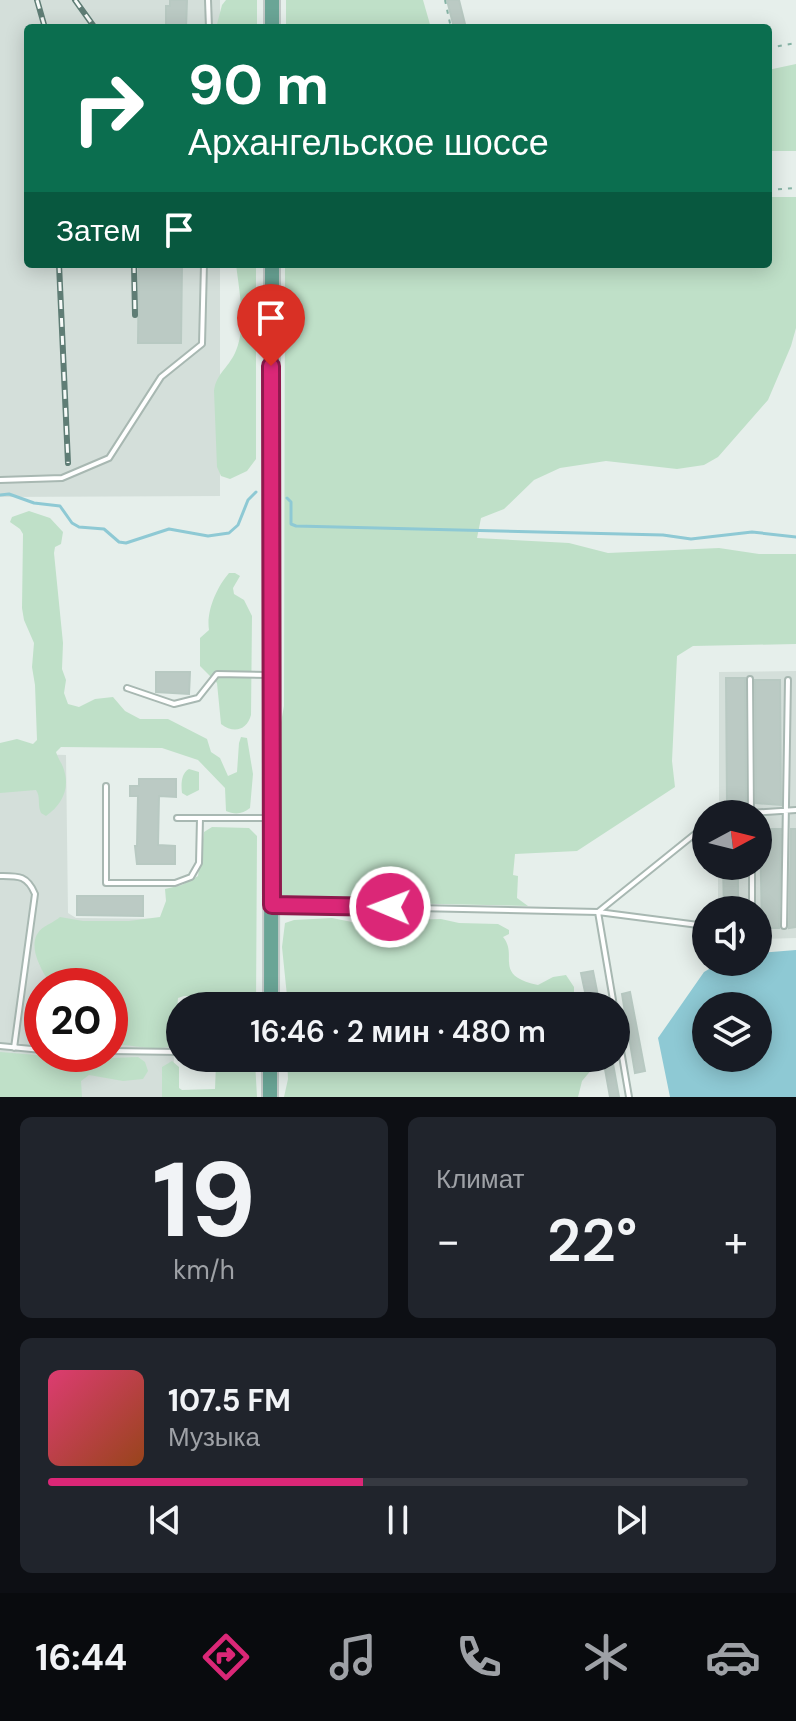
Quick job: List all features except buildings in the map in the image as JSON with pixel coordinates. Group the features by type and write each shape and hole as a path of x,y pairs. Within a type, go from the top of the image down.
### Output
{"main road":[{"path":"272,0 272,24"},
{"path":"271,992 272,268"},
{"path":"270,1072 270,1097"}],"lane":[{"path":"208,0 209,24"},
{"path":"1,481 62,478 109,458 161,377 202,344 204,268"},
{"path":"127,688 174,704 198,698 217,674 270,675"},
{"path":"750,679 751,800"},
{"path":"784,926 788,680"},
{"path":"106,786 106,883 175,883 191,877 199,863 200,818"},
{"path":"772,811 796,810"},
{"path":"177,818 270,818"},
{"path":"598,912 692,836"},
{"path":"0,876 23,876 31,883 35,894 14,1048"},
{"path":"272,905 598,912 692,924"},
{"path":"598,912 612,992"},
{"path":"0,1046 24,1049"},
{"path":"128,1051 166,1052"},
{"path":"625,1072 629,1097"}],"path":[{"path":"445,0 450,24"},
{"path":"772,47 796,43"},
{"path":"772,190 796,188"}],"shaded area":[{"path":"0,0 220,0 220,24 24,24 24,268 220,268 220,496 0,497"},
{"path":"796,671 796,938 772,939 772,896 718,896 718,880 772,880 772,800 719,800 719,672"},
{"path":"0,753 66,755 68,913 76,918 177,919 175,992 166,992 166,1072 174,1072 173,1097 0,1097"}],"green space":[{"path":"226,0 257,0 257,24 217,24"},
{"path":"286,0 423,0 430,24 286,24"},
{"path":"796,64 796,151 772,151 772,69"},
{"path":"772,197 796,197 796,328 791,346 768,400 718,457 704,465 677,469 606,461 560,468 534,480 504,509 481,518 477,538 569,543 608,553 719,548 759,554 796,554 796,644 693,646 677,656 672,761 675,787 577,851 515,854 513,875 518,876 517,898 528,906 299,901 278,896 277,744 284,706 285,268 772,268"},
{"path":"236,268 256,268 256,459 247,471 230,479 221,476 217,467 214,391 217,380 239,343 241,309"},
{"path":"29,511 50,518 63,532 61,544 55,547 54,553 63,643 62,669 66,680 64,693 68,704 79,707 95,699 113,697 125,711 140,719 168,719 207,739 211,752 220,758 228,776 237,772 239,743 241,737 247,738 253,774 250,808 242,813 226,811 225,788 198,760 162,748 61,747 56,752 66,777 65,790 60,802 46,816 41,813 36,790 0,793 0,743 17,739 33,744 37,740 32,667 34,643 22,608 23,534 10,522 12,517"},
{"path":"229,573 240,576 233,588 234,594 244,600 252,616 251,715 243,727 235,730 221,724 217,683 200,666 200,638 209,630 213,600"},
{"path":"189,769 199,772 199,790 187,796 182,793 182,783 184,773"},
{"path":"212,827 249,828 257,836 256,992 166,992 166,1047 128,1046 128,968 41,968 36,956 35,940 44,927 60,917 83,921 129,921 160,917 166,901 165,889 182,885 198,876 204,832"},
{"path":"332,918 352,922 369,918 394,924 406,920 441,919 459,923 498,924 509,930 509,934 503,937 515,976 538,985 553,977 566,975 574,992 287,992 282,947 285,923"},
{"path":"0,1052 24,1054 24,1072 128,1072 128,1057 138,1057 145,1062 148,1071 143,1079 123,1081 89,1075 81,1081 82,1097 0,1097"},
{"path":"166,1065 166,1072 179,1072 179,1088 182,1090 215,1089 216,1072 256,1072 257,1097 162,1097 162,1067"},
{"path":"288,1072 590,1072 582,1081 578,1097 284,1097"}],"water":[{"path":"796,950 796,1097 670,1097 658,1038 701,976 772,976 772,952"}],"waterway":[{"path":"0,495 9,494 34,503 60,506 72,523 79,527 104,529 119,542 126,543 169,529 208,536 229,533 238,525 248,500 256,492"},
{"path":"287,498 291,502 291,524 296,526 663,535 691,539 752,532 796,537"}],"railway":[{"path":"37,0 44,24"},
{"path":"75,0 92,24"},
{"path":"59,268 68,463"},
{"path":"134,268 135,315"}],"route":[{"path":"271,366 272,905 390,907"}]}
